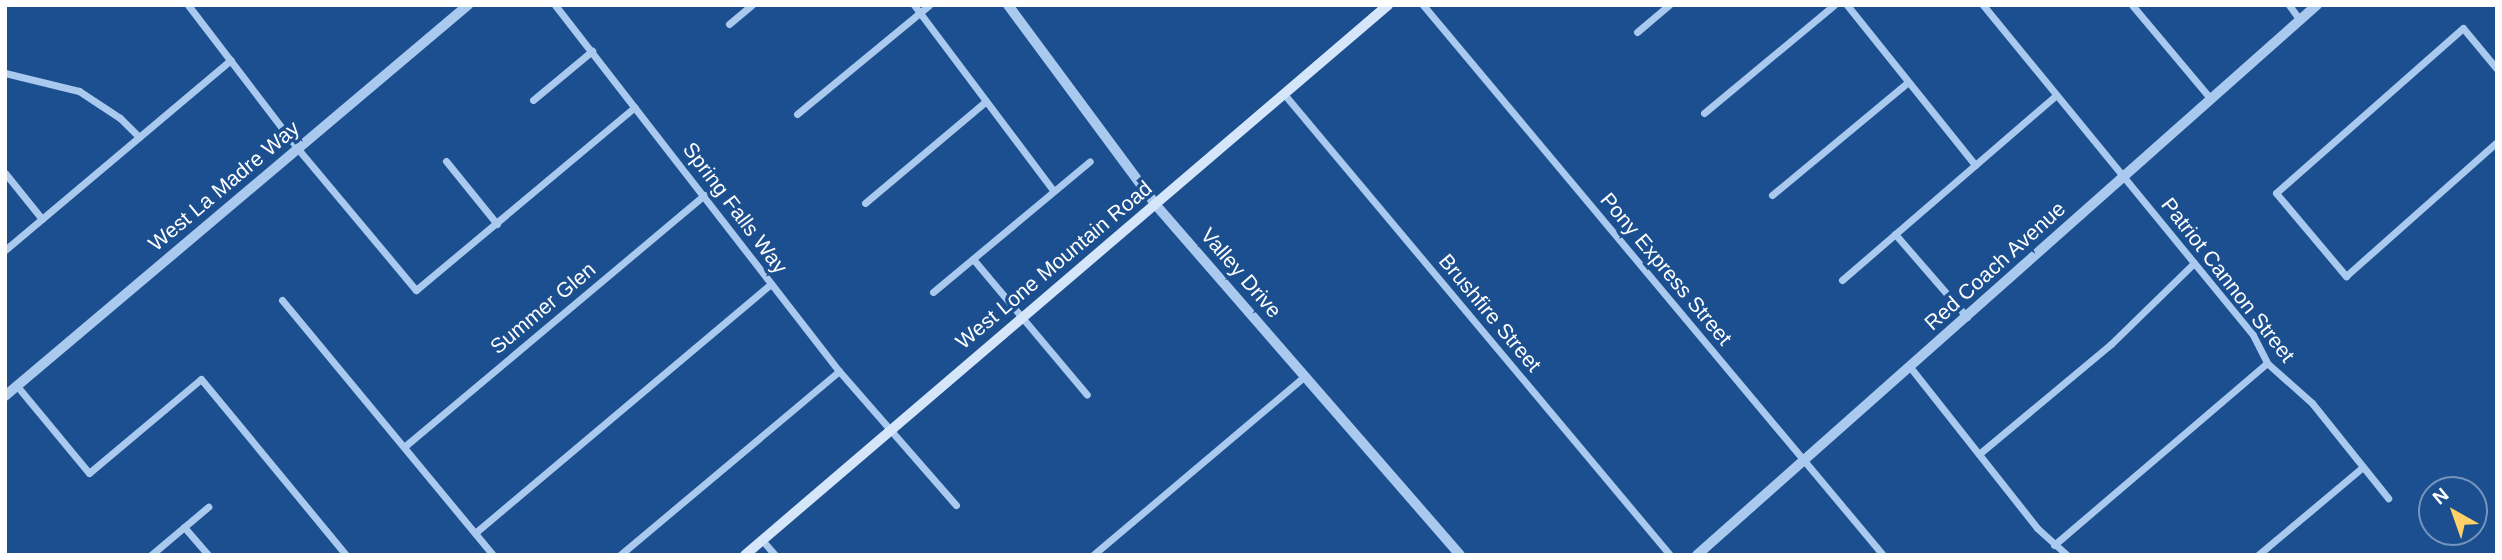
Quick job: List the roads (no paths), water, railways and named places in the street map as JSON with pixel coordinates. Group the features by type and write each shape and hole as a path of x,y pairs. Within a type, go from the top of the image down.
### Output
{"main road":[{"name":"West Lone Mountain Road","path":"745,555 1388,5"}],"street":[{"path":"188,5 298,149 416,290 635,107"},
{"name":"West La Madre Way","path":"5,396 468,5"},
{"name":"Spring Falls Way","path":"555,5 839,371 956,505"},
{"path":"729,24 752,5"},
{"path":"797,114 917,9 929,5"},
{"name":"Valley Drive","path":"1008,5 1155,204 1460,555"},
{"name":"Pony Express Street","path":"1423,5 1883,555"},
{"path":"1637,32 1669,5"},
{"path":"1704,113 1834,5"},
{"path":"1847,5 1975,165"},
{"name":"Patriot Cannon Street","path":"1983,5 2253,335 2267,363 2312,403 2388,498"},
{"path":"2132,5 2211,99"},
{"path":"2288,5 2300,20"},
{"name":"Red Coach Avenue","path":"1697,555 2317,5"},
{"path":"917,9 1053,190"},
{"path":"2497,69 2463,28 2276,193 2346,275 2497,142"},
{"path":"533,100 593,51"},
{"path":"5,250 231,60"},
{"path":"5,73 79,91 120,118 139,137"},
{"path":"1772,195 1908,82"},
{"name":"Brushfire Street","path":"1284,94 1670,555"},
{"path":"1842,280 2056,95"},
{"path":"865,202 986,101"},
{"path":"446,161 497,224"},
{"path":"933,292 1090,161"},
{"path":"5,173 42,219"},
{"name":"Summer Glen","path":"404,447 704,195"},
{"path":"1895,234 1967,317"},
{"path":"973,259 1087,395"},
{"path":"1979,454 2111,344 2194,263"},
{"path":"475,533 771,284"},
{"path":"282,300 493,555"},
{"path":"2054,545 2267,363"},
{"path":"1910,367 2054,545 2067,555"},
{"path":"620,555 839,371"},
{"path":"1093,555 1305,376"},
{"path":"17,386 89,473 201,379 346,555"},
{"path":"2258,555 2362,467"},
{"path":"150,555 208,507"},
{"path":"184,527 208,555"},
{"path":"762,540 775,555"}]}
